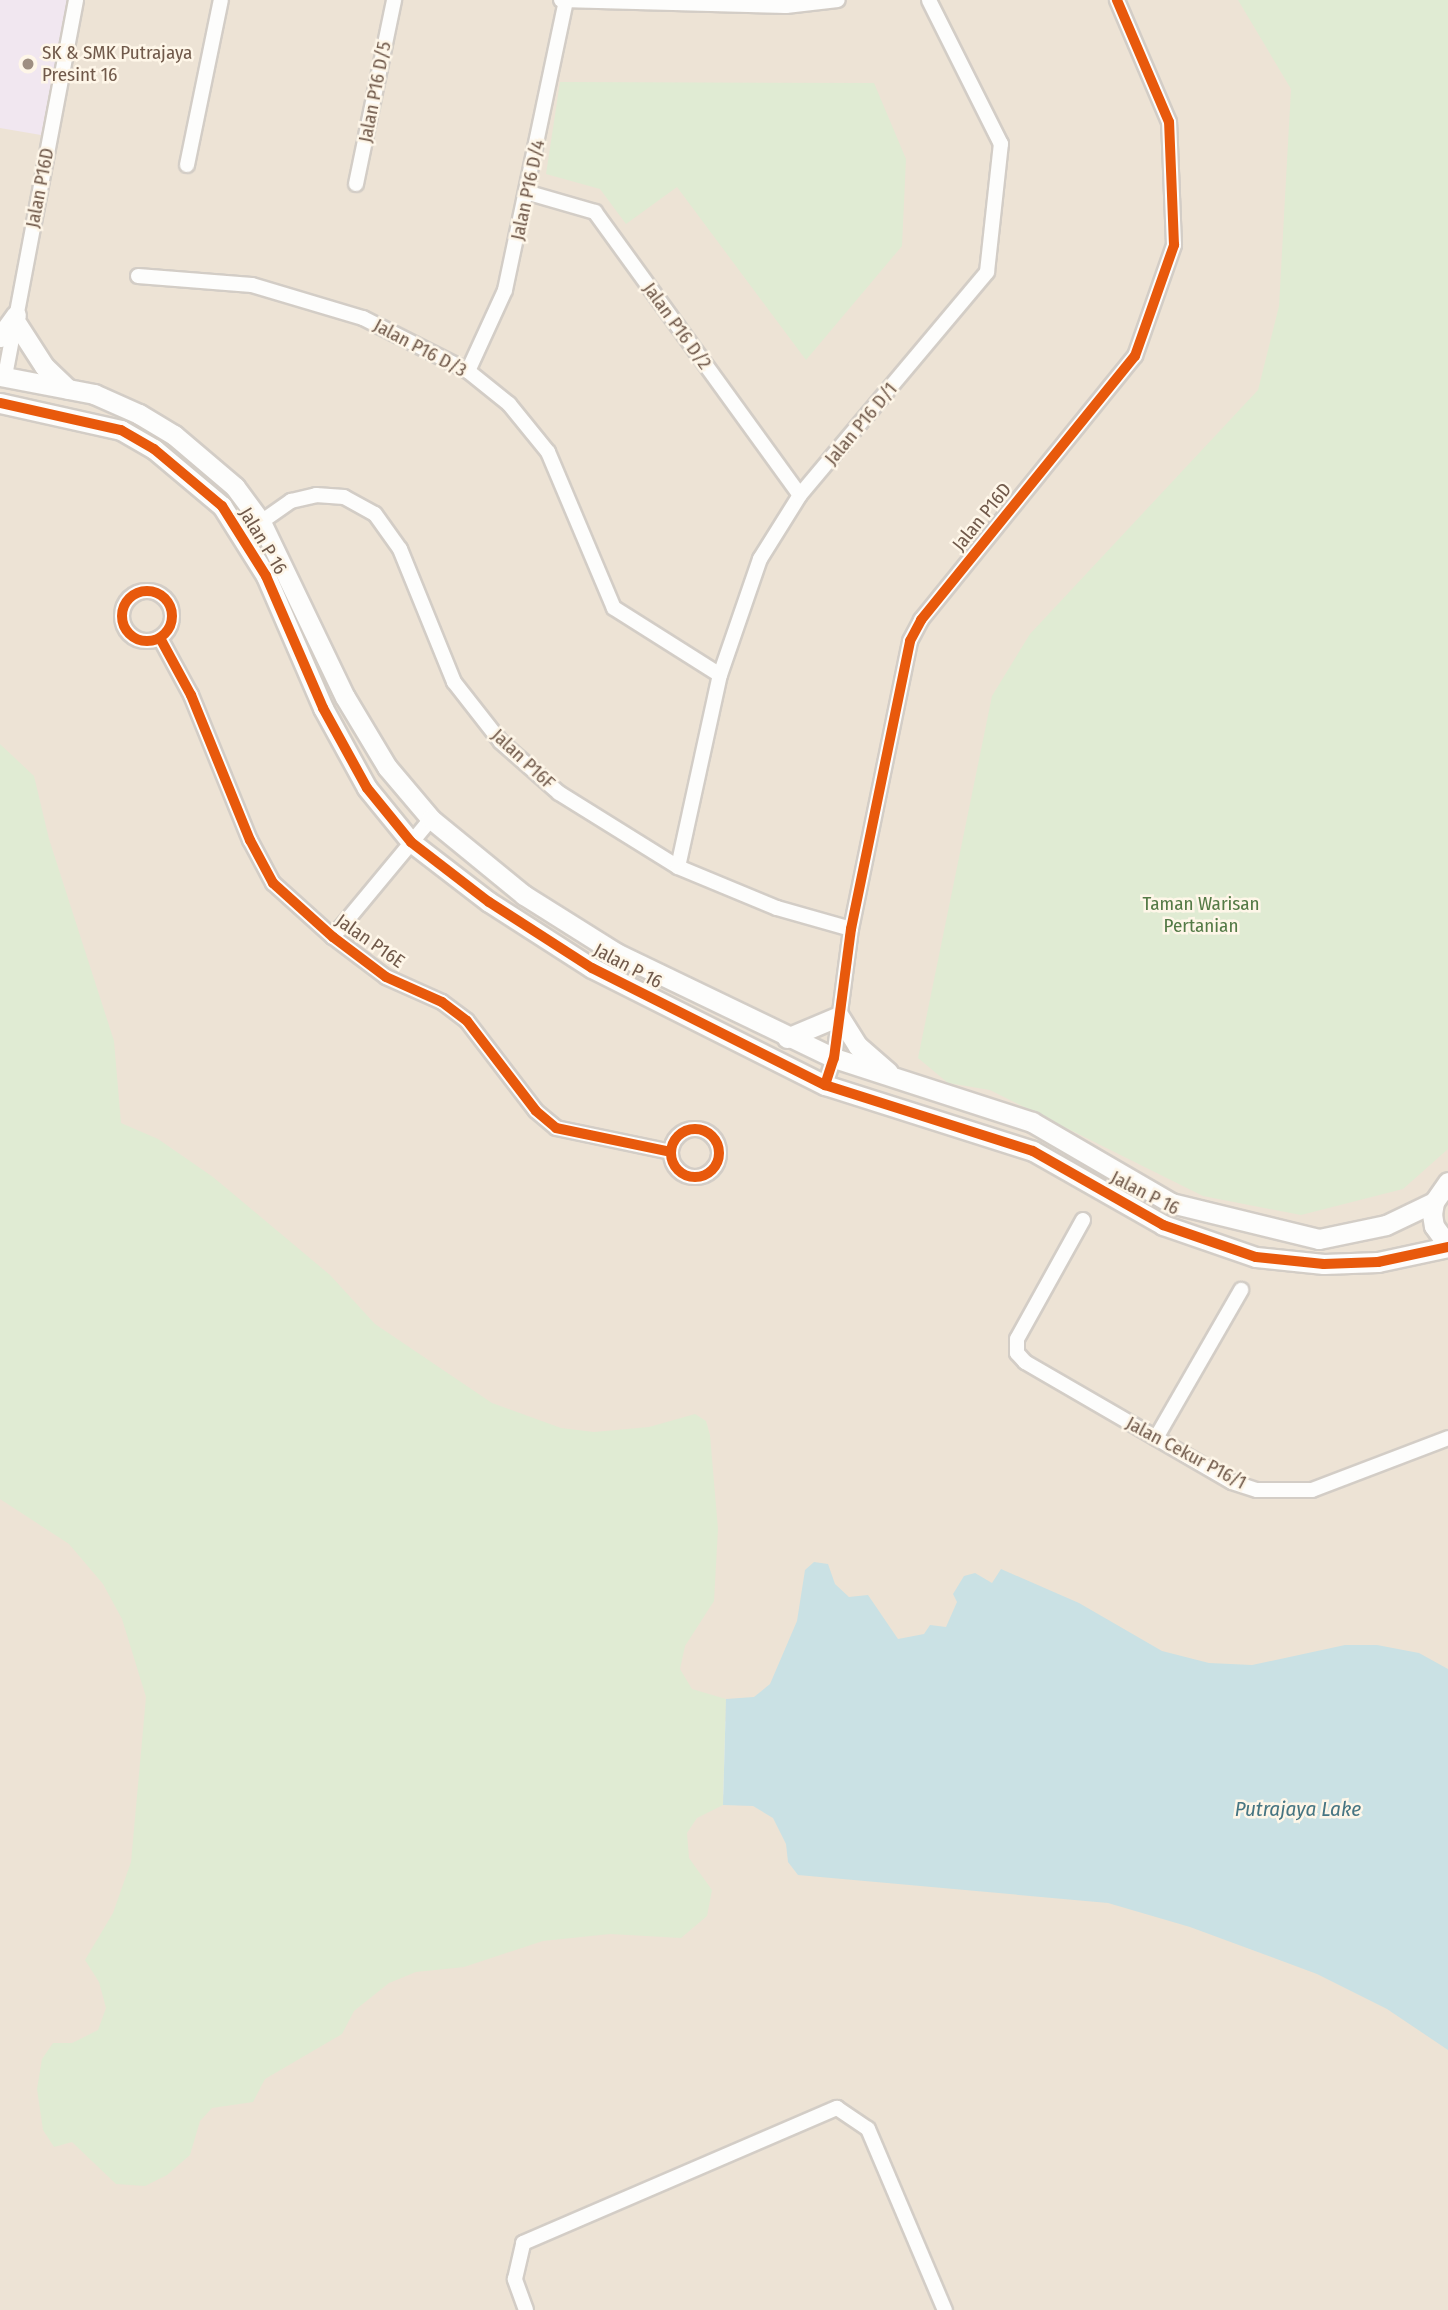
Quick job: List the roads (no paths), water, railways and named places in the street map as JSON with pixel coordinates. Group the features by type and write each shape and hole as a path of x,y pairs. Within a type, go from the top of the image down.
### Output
{"street":[{"name":"Jalan P16D","path":"2,377 16,318 76,0"},
{"path":"187,165 220,0"},
{"name":"Jalan P16 D/5","path":"356,184 394,0"},
{"path":"564,1 786,6 838,0"},
{"name":"Jalan P16 D/1","path":"678,867 720,675 760,559 800,495 987,272 1002,144 929,0"},
{"name":"Jalan P16D","path":"825,1085 834,1058 851,929 910,641 921,620 1135,356 1174,245 1169,122 1117,0"},
{"name":"Jalan P16 D/4","path":"468,371 505,290 528,193 564,1"},
{"name":"Jalan P16 D/2","path":"528,193 595,212 800,495"},
{"name":"Jalan P16 D/3","path":"138,276 264,289 363,318 468,371 509,404 548,452 614,608 720,675"},
{"path":"0,337 16,318 38,359 68,389"},
{"path":"2,377 17,393 47,412"},
{"name":"Jalan P 16","path":"2,377 94,394 174,435 235,487 261,522 345,696 387,766 431,819 524,895 616,953 787,1038 834,1058 1032,1122 1171,1203 1319,1239 1386,1225 1434,1202 1448,1182"},
{"name":"Jalan P 16","path":"0,402 121,430 154,449 222,506 266,576 323,708 367,788 411,842 489,902 592,968 825,1085 1033,1151 1163,1225 1256,1257 1324,1264 1378,1262 1448,1246 1434,1226 1434,1202"},
{"name":"Jalan P16F","path":"261,522 291,501 316,495 344,497 375,514 400,549 454,682 501,742 559,793 678,867 777,908 851,929"},
{"name":"Jalan P16E","path":"160,638 191,695 250,840 273,883 333,937 386,977 442,1002 467,1021 536,1111 556,1128 671,1152"},
{"path":"333,937 431,819"},
{"path":"787,1038 822,1027 839,1016 858,1046 897,1080"},
{"name":"Jalan Cekur P16/1","path":"1083,1220 1017,1339 1017,1353 1025,1362 1232,1482 1286,1493 1312,1490 1448,1438"},
{"path":"1156,1438 1241,1290"},
{"path":"526,2310 515,2279 523,2243 837,2108 868,2129 945,2310"}],"water":[{"name":"Putrajaya Lake","path":"814,1562 828,1564 835,1584 849,1597 868,1595 898,1639 924,1634 930,1625 946,1627 957,1602 953,1594 964,1576 975,1573 992,1583 1001,1569 1079,1603 1162,1651 1209,1663 1252,1665 1345,1645 1377,1645 1419,1653 1448,1669 1448,2050 1387,2009 1317,1974 1190,1927 1108,1903 798,1875 788,1862 786,1844 773,1818 753,1806 723,1805 726,1699 754,1697 770,1684 797,1621 805,1570"}],"place":[{"name":"SK & SMK Putrajaya Presint 16","path":"28,64"}],"park label":[{"name":"Taman Warisan Pertanian","path":"1201,915"}]}
